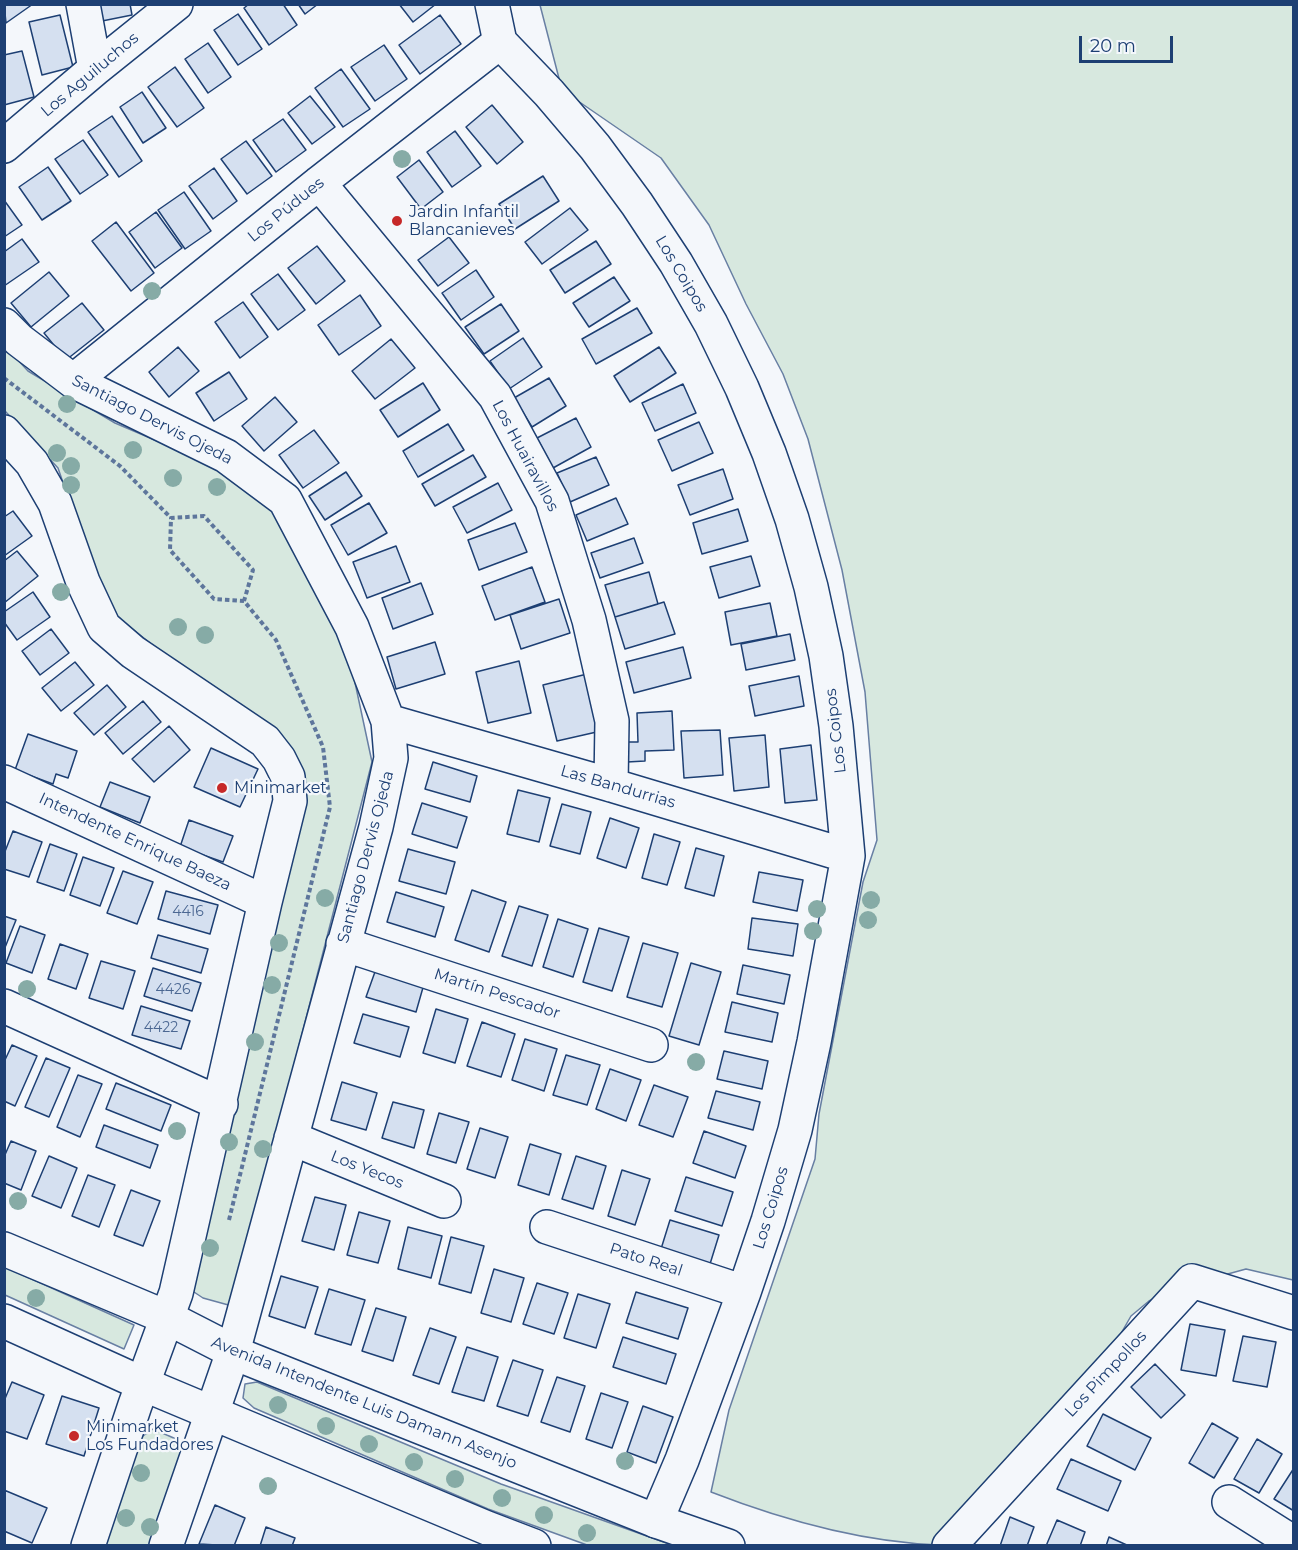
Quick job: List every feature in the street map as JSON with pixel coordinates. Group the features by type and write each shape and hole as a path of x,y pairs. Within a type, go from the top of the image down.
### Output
{"street":[{"path":"83,4 95,69"},
{"name":"Los Aguiluchos","path":"4,147 95,69 177,4"},
{"path":"492,4 500,42"},
{"name":"Los Púdues","path":"73,381 319,183 500,42"},
{"name":"Los Coipos","path":"500,42 549,93 595,147 637,204 688,283 711,324 742,388 781,486 812,587 826,656 836,726 848,856 814,1042 795,1130 744,1292 682,1460 656,1521"},
{"name":"Los Huairavillos","path":"319,183 495,396 552,501 589,620 612,721 611,785"},
{"name":"Santiago Dervis Ojeda","path":"4,325 19,340 73,381 226,456 285,500 352,627 388,721 391,758 376,827 233,1352 166,1545"},
{"path":"4,432 32,463 55,502 83,582 104,627 134,652 265,741 279,759 288,777 290,801 176,1293 88,1545"},
{"name":"Las Bandurrias","path":"388,721 848,856"},
{"name":"Intendente Enrique Baeza","path":"4,782 265,902"},
{"name":"Martín Pescador","path":"343,944 651,1045"},
{"path":"4,1006 221,1104"},
{"name":"Los Yecos","path":"291,1138 444,1201"},
{"name":"Pato Real","path":"547,1227 744,1292"},
{"name":"Avenida Intendente Luis Damann Asenjo","path":"4,1249 168,1318 233,1352 656,1521 728,1545"},
{"name":"Los Pimpollos","path":"949,1545 1192,1281 1293,1313"},
{"path":"4,1321 143,1384 487,1528 534,1545"},
{"path":"1229,1502 1293,1543"}],"path":[{"path":"4,378 120,466 171,518 170,550 214,599 244,601 253,570 204,516 171,518"},
{"path":"221,1104 291,1138"}],"shaded area":[{"path":"540,5 1293,5 1293,1280 1246,1269 1173,1289 1149,1301 1131,1316 1100,1370 939,1545 881,1539 823,1528 766,1512 711,1492 729,1410 815,1159 819,1114 863,882 877,840 865,692 842,570 808,439 783,374 746,304 709,225 661,158 562,90"},
{"path":"4,345 28,371 115,423 218,467 272,509 326,599 354,678 372,762 232,1306 203,1298 191,1290 303,808 174,662 106,608 58,468 5,411"},
{"path":"5,1267 134,1325 124,1349 5,1295"},
{"path":"257,1382 501,1484 672,1545 587,1545 488,1509 254,1408 243,1398 245,1384"},
{"path":"153,1429 176,1439 187,1447 151,1545 100,1546 140,1438"}],"building":[{"path":"4,4 33,4 6,23"},
{"path":"99,4 130,4 132,15 102,21"},
{"path":"249,4 283,4 297,25 269,45 244,8"},
{"path":"298,4 318,4 305,14"},
{"path":"399,4 436,4 413,22"},
{"path":"238,14 262,49 238,65 214,30"},
{"path":"60,15 73,67 42,75 29,22"},
{"path":"440,15 461,44 420,74 399,45"},
{"path":"208,43 231,77 208,93 185,59"},
{"path":"384,45 407,79 375,101 351,67"},
{"path":"22,51 34,97 4,105 4,55"},
{"path":"175,67 204,108 177,127 148,87"},
{"path":"341,69 370,109 343,127 315,88"},
{"path":"142,92 166,128 143,143 120,107"},
{"path":"310,96 335,127 312,144 288,113"},
{"path":"492,105 523,142 497,164 466,127"},
{"path":"112,116 142,161 119,177 88,132"},
{"path":"283,119 306,150 276,172 253,140"},
{"path":"455,131 481,166 452,187 427,152"},
{"path":"83,140 108,175 80,194 55,159"},
{"path":"246,141 272,176 247,194 221,159"},
{"path":"419,160 443,192 421,209 397,177"},
{"path":"48,167 71,201 42,220 19,187"},
{"path":"214,168 237,201 213,219 189,186"},
{"path":"543,176 559,201 515,229 499,204"},
{"path":"184,192 211,231 185,249 158,210"},
{"path":"4,200 22,225 4,237"},
{"path":"570,208 588,230 542,264 525,242"},
{"path":"156,212 182,248 155,268 129,232"},
{"path":"116,222 154,273 131,291 92,241"},
{"path":"449,237 469,263 438,286 418,260"},
{"path":"22,239 39,262 4,286 4,252"},
{"path":"596,241 611,264 565,293 550,270"},
{"path":"317,246 345,281 316,304 288,268"},
{"path":"476,270 494,297 461,320 442,293"},
{"path":"49,272 69,296 31,327 11,303"},
{"path":"278,274 305,310 278,330 251,294"},
{"path":"614,277 630,301 589,327 573,303"},
{"path":"360,295 381,326 339,355 318,325"},
{"path":"243,302 268,337 240,358 215,322"},
{"path":"82,303 104,330 66,360 44,333"},
{"path":"501,304 519,331 484,354 465,327"},
{"path":"637,308 652,333 596,364 582,339"},
{"path":"523,338 542,367 509,389 490,361"},
{"path":"391,339 415,368 375,399 352,371"},
{"path":"178,347 199,371 169,397 149,372"},
{"path":"659,347 676,373 630,402 614,376"},
{"path":"229,372 247,399 214,421 196,393"},
{"path":"549,378 566,406 532,427 514,398"},
{"path":"423,383 440,410 398,437 380,410"},
{"path":"683,384 696,413 655,431 642,403"},
{"path":"275,397 297,422 264,451 242,426"},
{"path":"576,418 591,447 553,468 537,438"},
{"path":"699,422 713,453 672,471 658,440"},
{"path":"448,424 464,450 418,477 403,451"},
{"path":"314,430 339,463 303,488 279,455"},
{"path":"473,455 486,477 435,506 422,484"},
{"path":"596,457 609,485 570,502 557,473"},
{"path":"723,469 733,499 690,515 678,485"},
{"path":"346,472 362,496 325,520 309,496"},
{"path":"498,483 512,510 467,533 453,507"},
{"path":"616,498 628,524 587,541 576,515"},
{"path":"369,503 387,533 348,555 331,525"},
{"path":"738,509 748,541 702,554 693,523"},
{"path":"13,511 32,536 4,556 4,517"},
{"path":"515,523 527,552 479,570 468,540"},
{"path":"634,538 643,563 600,578 591,553"},
{"path":"396,546 410,582 367,598 353,562"},
{"path":"17,551 38,576 4,603 4,561"},
{"path":"751,556 760,586 719,598 710,567"},
{"path":"532,567 545,602 495,620 482,586"},
{"path":"649,572 658,604 615,617 605,585"},
{"path":"421,583 433,614 393,629 382,598"},
{"path":"33,592 50,617 17,640 4,622 4,612"},
{"path":"559,599 570,633 521,649 510,615"},
{"path":"664,602 675,634 625,649 615,617"},
{"path":"770,603 777,636 731,645 725,612"},
{"path":"51,629 69,653 40,675 22,651"},
{"path":"790,634 795,660 746,670 741,644"},
{"path":"435,642 445,674 396,689 387,657"},
{"path":"683,647 691,678 634,693 626,662"},
{"path":"519,661 531,713 488,723 476,672"},
{"path":"75,662 94,685 61,711 42,688"},
{"path":"587,674 601,731 557,741 543,685"},
{"path":"799,676 804,706 755,716 749,686"},
{"path":"107,685 126,707 94,735 74,713"},
{"path":"143,701 161,722 123,754 105,733"},
{"path":"672,711 674,750 645,751 645,761 627,762 626,742 638,742 637,713"},
{"path":"169,726 190,750 154,782 132,759"},
{"path":"720,730 723,775 684,778 681,731"},
{"path":"28,734 77,751 68,778 56,774 53,784 15,770"},
{"path":"765,735 769,787 734,791 729,738"},
{"path":"811,745 817,800 785,803 780,749"},
{"path":"211,748 258,769 240,807 194,787"},
{"path":"433,762 477,776 470,802 425,789"},
{"path":"110,782 150,797 140,823 100,807"},
{"path":"518,790 550,798 539,842 507,834"},
{"path":"422,803 467,817 457,848 412,834"},
{"path":"562,804 591,812 580,854 550,846"},
{"path":"610,818 639,828 626,868 597,858"},
{"path":"189,820 233,836 223,862 180,847"},
{"path":"13,831 42,842 29,877 4,869 4,854"},
{"path":"654,834 680,842 667,885 642,878"},
{"path":"50,844 77,854 64,891 37,882"},
{"path":"696,848 724,856 714,896 685,888"},
{"path":"408,849 455,862 446,894 399,881"},
{"path":"83,857 114,868 100,906 70,895"},
{"path":"123,871 153,882 137,924 107,913"},
{"path":"759,872 803,880 797,911 753,902"},
{"path":"472,890 506,902 489,952 455,940"},
{"path":"166,891 218,905 210,934 158,919"},
{"path":"396,892 444,907 435,937 387,922"},
{"path":"519,906 548,915 532,966 502,956"},
{"path":"4,916 16,920 4,950"},
{"path":"752,918 798,924 793,956 748,949"},
{"path":"558,919 588,929 573,977 543,967"},
{"path":"20,926 45,935 32,973 6,963"},
{"path":"599,928 629,937 612,991 583,982"},
{"path":"158,935 208,949 201,973 151,958"},
{"path":"643,943 678,953 662,1007 627,997"},
{"path":"60,944 88,954 76,989 48,979"},
{"path":"101,961 135,971 123,1009 89,998"},
{"path":"691,963 721,972 699,1045 669,1036"},
{"path":"743,965 790,975 784,1004 737,994"},
{"path":"153,968 201,983 192,1011 144,996"},
{"path":"376,969 424,984 416,1012 366,997"},
{"path":"732,1002 778,1013 772,1042 725,1032"},
{"path":"141,1006 190,1021 181,1049 132,1035"},
{"path":"436,1009 468,1019 455,1063 423,1053"},
{"path":"363,1014 409,1027 400,1057 354,1043"},
{"path":"482,1022 515,1034 501,1077 467,1066"},
{"path":"525,1039 557,1049 544,1091 512,1080"},
{"path":"12,1045 37,1056 15,1106 4,1101 4,1062"},
{"path":"724,1051 768,1061 762,1089 717,1079"},
{"path":"566,1055 600,1065 587,1105 553,1095"},
{"path":"46,1058 70,1068 49,1117 25,1107"},
{"path":"610,1069 641,1080 626,1121 596,1109"},
{"path":"78,1075 102,1084 80,1137 57,1127"},
{"path":"342,1082 377,1093 366,1130 331,1120"},
{"path":"116,1083 171,1105 161,1131 106,1109"},
{"path":"654,1085 688,1097 673,1137 639,1125"},
{"path":"716,1091 760,1102 753,1130 708,1118"},
{"path":"393,1102 424,1110 414,1148 382,1138"},
{"path":"439,1113 469,1122 456,1163 427,1154"},
{"path":"104,1125 158,1145 150,1168 96,1147"},
{"path":"480,1128 508,1137 495,1178 467,1169"},
{"path":"704,1131 746,1146 735,1178 693,1163"},
{"path":"11,1141 36,1151 21,1190 4,1183 4,1157"},
{"path":"530,1144 561,1154 549,1195 518,1185"},
{"path":"49,1156 77,1168 61,1208 32,1196"},
{"path":"576,1156 606,1166 593,1209 562,1199"},
{"path":"622,1170 650,1179 635,1225 608,1216"},
{"path":"88,1175 115,1185 99,1227 72,1216"},
{"path":"686,1177 733,1192 722,1226 675,1211"},
{"path":"131,1190 160,1201 143,1246 114,1235"},
{"path":"315,1197 346,1205 334,1250 302,1241"},
{"path":"359,1212 390,1221 378,1263 347,1255"},
{"path":"670,1220 719,1235 710,1264 661,1249"},
{"path":"408,1227 442,1236 431,1278 398,1269"},
{"path":"451,1237 484,1246 471,1293 439,1284"},
{"path":"494,1269 524,1278 511,1322 481,1313"},
{"path":"281,1276 318,1287 305,1328 269,1316"},
{"path":"537,1283 568,1293 554,1334 523,1324"},
{"path":"329,1289 365,1300 351,1345 315,1334"},
{"path":"636,1292 688,1308 678,1339 626,1323"},
{"path":"578,1294 610,1304 596,1348 564,1338"},
{"path":"376,1308 406,1317 393,1361 362,1351"},
{"path":"1190,1324 1225,1330 1216,1376 1181,1370"},
{"path":"430,1328 456,1337 439,1384 413,1375"},
{"path":"1243,1336 1276,1342 1267,1387 1233,1381"},
{"path":"623,1337 676,1354 666,1384 613,1367"},
{"path":"467,1347 498,1357 484,1401 452,1392"},
{"path":"513,1360 543,1370 528,1416 497,1406"},
{"path":"1155,1364 1185,1395 1161,1418 1131,1387"},
{"path":"557,1377 585,1386 570,1432 541,1422"},
{"path":"12,1382 44,1395 27,1439 4,1431 4,1401"},
{"path":"601,1393 628,1402 612,1448 586,1439"},
{"path":"62,1396 99,1408 84,1456 46,1444"},
{"path":"643,1406 673,1417 656,1463 627,1452"},
{"path":"1103,1414 1151,1438 1135,1470 1087,1446"},
{"path":"1212,1423 1238,1438 1214,1478 1189,1463"},
{"path":"1257,1439 1282,1454 1259,1493 1234,1479"},
{"path":"1071,1459 1121,1481 1108,1511 1057,1489"},
{"path":"1294,1468 1294,1511 1274,1499"},
{"path":"4,1490 47,1508 32,1543 4,1531"},
{"path":"215,1505 245,1518 234,1546 199,1544"},
{"path":"1010,1517 1034,1527 1027,1546 1000,1546"},
{"path":"1057,1520 1085,1532 1080,1546 1046,1546"},
{"path":"266,1527 295,1538 292,1546 260,1546"},
{"path":"1109,1537 1129,1546 1106,1546"}],"place":[{"name":"Jardin Infantil Blancanieves","path":"397,221"},
{"name":"Minimarket","path":"222,788"},
{"name":"Minimarket Los Fundadores","path":"74,1436"}]}
